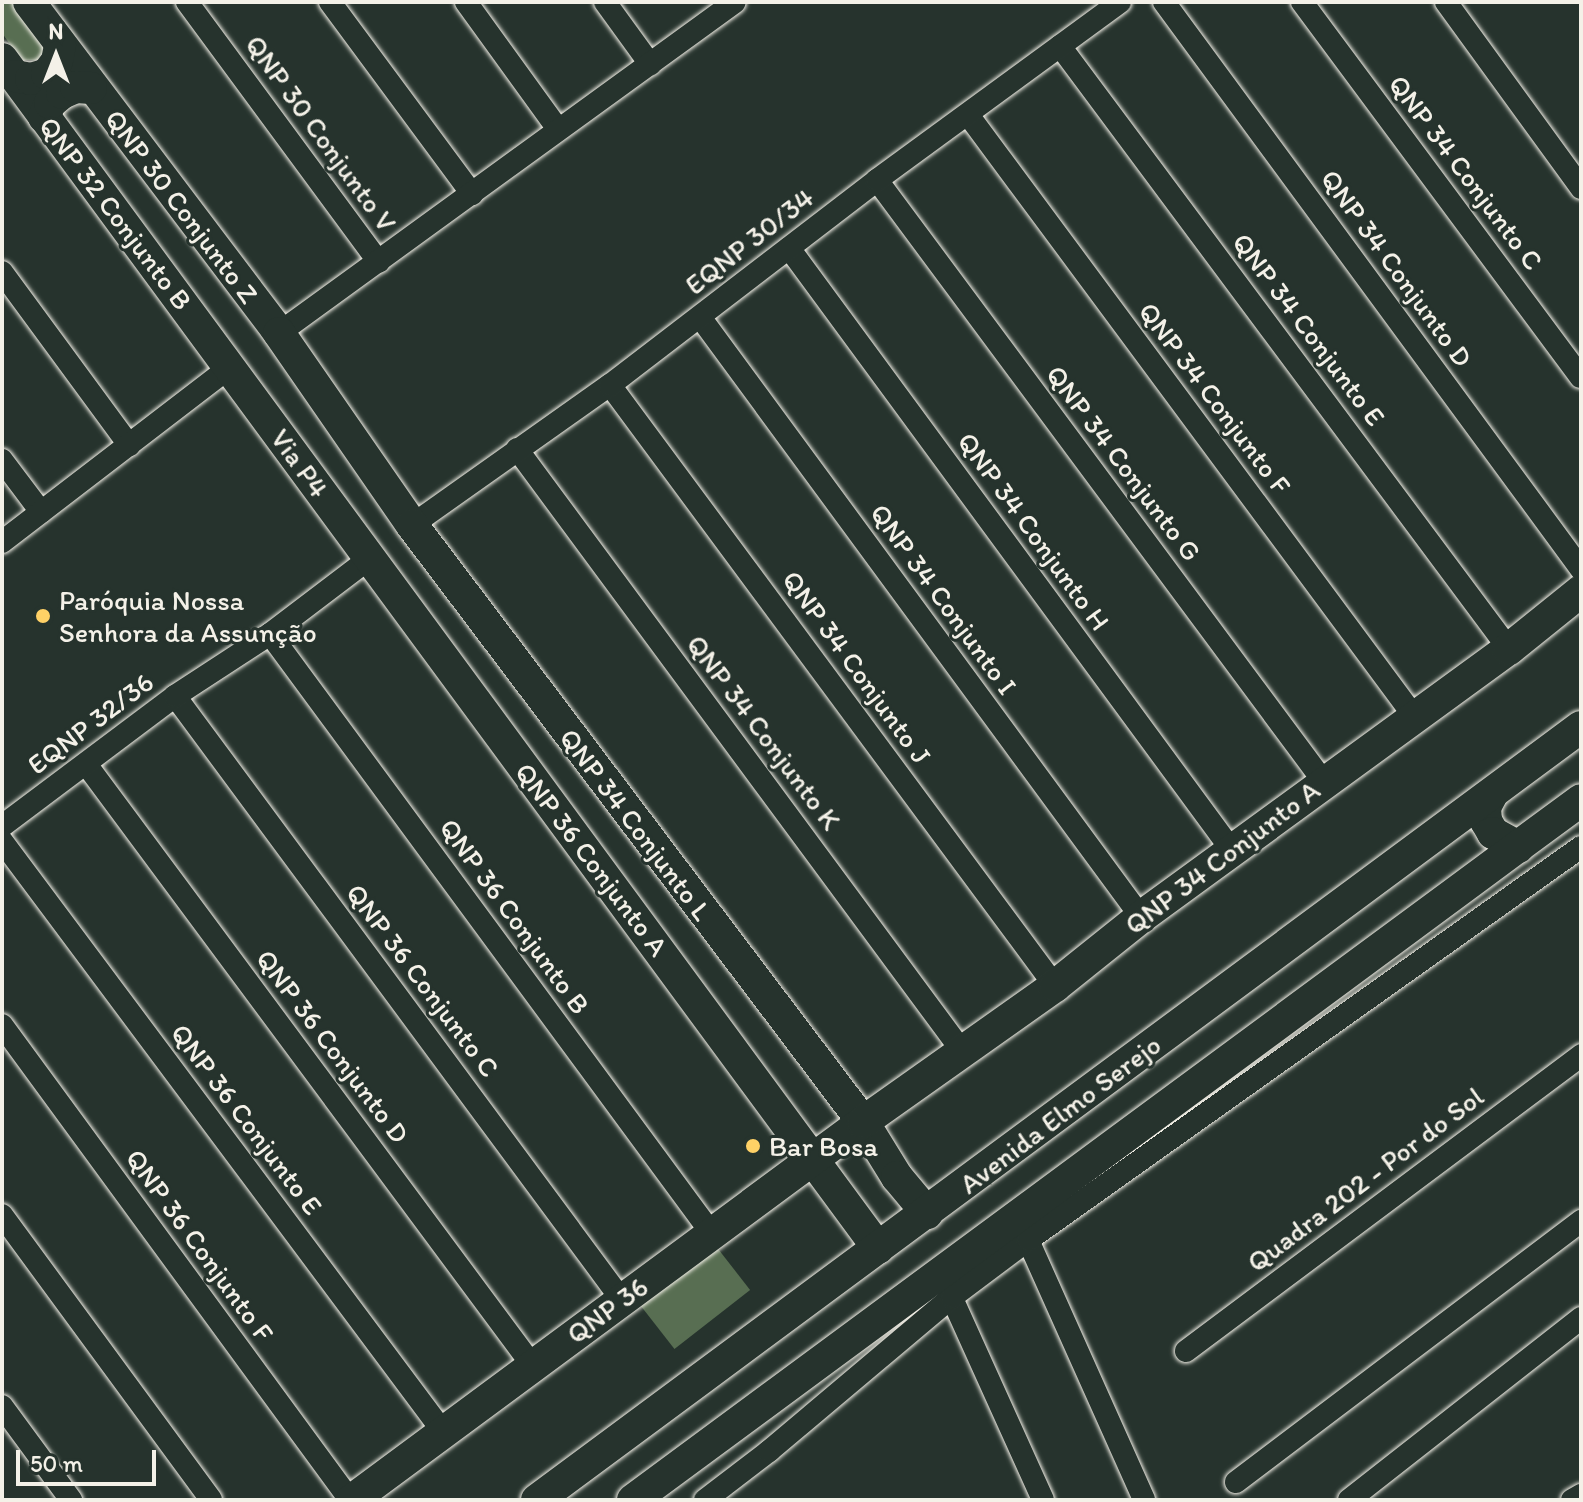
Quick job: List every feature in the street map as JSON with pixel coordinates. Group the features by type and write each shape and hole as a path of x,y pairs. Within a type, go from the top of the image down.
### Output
{"street":[{"name":"QNP 30 Conjunto Z","path":"29,2 279,333"},
{"name":"QNP 30 Conjunto V","path":"187,2 379,262"},
{"path":"330,2 472,194"},
{"path":"466,2 558,129"},
{"path":"605,2 650,64"},
{"path":"279,333 735,2"},
{"name":"EQNP 30/34","path":"412,525 610,385 877,180 969,116 1120,2"},
{"name":"QNP 34 Conjunto D","path":"1164,2 1581,569"},
{"name":"QNP 34 Conjunto C","path":"1302,2 1581,377"},
{"path":"1446,2 1581,188"},
{"path":"8,68 31,79 47,74 57,61 60,45"},
{"name":"QNP 34 Conjunto E","path":"1060,46 1509,649"},
{"name":"QNP 32 Conjunto B","path":"8,68 230,367"},
{"path":"44,117 50,103 62,93 91,88"},
{"name":"QNP 34 Conjunto F","path":"969,116 1413,715"},
{"name":"QNP 34 Conjunto G","path":"877,180 1324,782"},
{"name":"QNP 34 Conjunto H","path":"789,248 1231,849"},
{"path":"2,272 129,445"},
{"name":"QNP 34 Conjunto I","path":"700,317 1141,917"},
{"name":"Via P4","path":"279,333 412,525"},
{"path":"2,542 230,367"},
{"name":"Via P4","path":"230,367 370,558"},
{"name":"QNP 34 Conjunto J","path":"610,385 1055,986"},
{"name":"QNP 34 Conjunto K","path":"517,449 962,1051"},
{"path":"2,460 41,512"},
{"name":"QNP 34 Conjunto L","path":"412,525 863,1122"},
{"name":"EQNP 32/36","path":"2,826 175,696 270,634 370,558"},
{"name":"QNP 36 Conjunto A","path":"370,558 815,1159"},
{"name":"QNP 34 Conjunto A","path":"863,1122 1055,986 1231,849 1413,715 1509,649 1581,591"},
{"name":"QNP 36 Conjunto B","path":"270,634 712,1234"},
{"name":"QNP 36 Conjunto C","path":"175,696 622,1300"},
{"name":"Avenida Elmo Serejo","path":"537,1500 1581,727"},
{"path":"529,775 557,766 568,756 574,742"},
{"name":"QNP 36 Conjunto D","path":"86,764 532,1365"},
{"path":"556,811 572,786 601,779"},
{"path":"1491,796 1485,807 1486,821 1493,833 1518,847"},
{"name":"Avenida Elmo Serejo","path":"633,1500 946,1285 1022,1229 1478,876 1581,800"},
{"path":"1446,828 1458,829 1477,847 1478,876"},
{"name":"QNP 36 Conjunto E","path":"2,841 444,1433"},
{"path":"1144,1500 1022,1229 1581,847"},
{"name":"QNP 36 Conjunto F","path":"2,1025 351,1500"},
{"name":"Quadra 202 - Por do Sol","path":"1186,1351 1581,1055"},
{"path":"863,1122 897,1177 927,1213"},
{"name":"QNP 36","path":"351,1500 863,1122"},
{"path":"815,1159 878,1248"},
{"path":"2,1215 211,1500"},
{"path":"1236,1482 1581,1221"},
{"path":"705,1500 769,1451 946,1285 1043,1500"},
{"path":"1349,1500 1581,1318"},
{"path":"2,1406 71,1500"},
{"path":"1572,1500 1581,1495"}],"green space":[{"path":"2,2 20,2 48,46 38,60 21,60 2,33"},
{"path":"715,1245 750,1290 674,1349 639,1304"}],"place":[{"name":"Paróquia Nossa Senhora da Assunção","path":"43,616"},
{"name":"Bar Bosa","path":"753,1146"}]}
